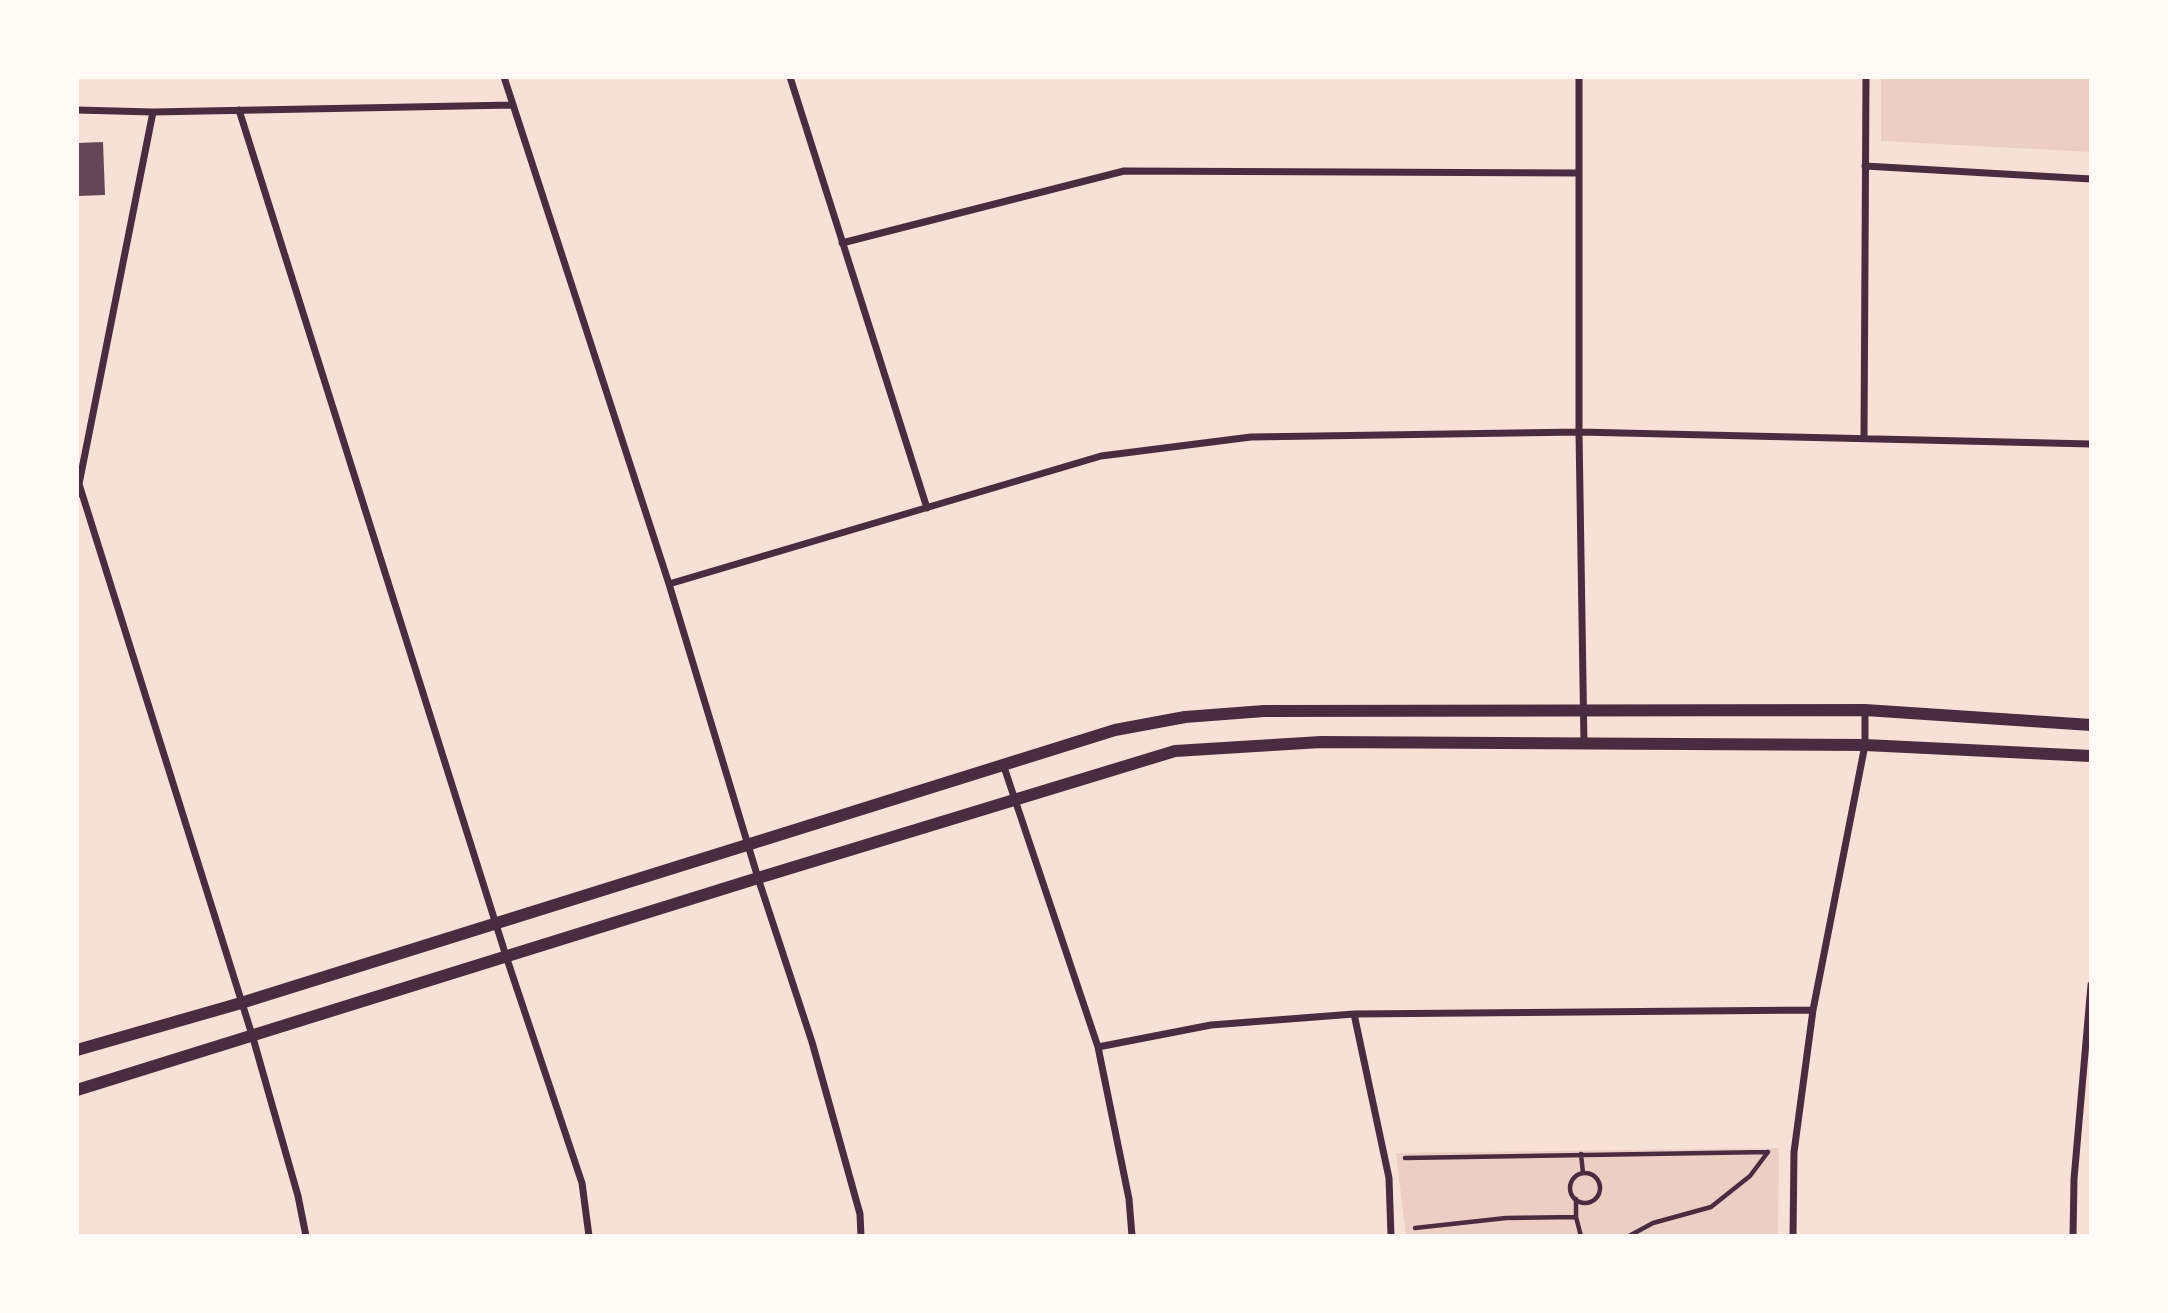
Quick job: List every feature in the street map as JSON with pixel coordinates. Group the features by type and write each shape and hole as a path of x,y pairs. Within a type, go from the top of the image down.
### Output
{"street":[{"path":"504,77 669,584 747,844 812,1042 860,1214 861,1236"},
{"path":"790,77 927,508"},
{"path":"1579,77 1579,432 1584,744"},
{"path":"1864,438 1866,77"},
{"path":"77,110 153,112 513,105"},
{"path":"239,110 506,956 582,1183 589,1236"},
{"path":"77,494 153,112"},
{"path":"1866,166 2091,179"},
{"path":"842,243 1125,171 1579,173"},
{"path":"669,584 1101,456 1251,437 1579,432 2091,444"},
{"path":"79,484 253,1038 298,1196 306,1236"},
{"path":"1793,1236 1794,1152 1813,1010 1865,745 1865,710"},
{"path":"77,1050 241,1003 495,921 1115,730 1185,717 1264,712 1865,710 2091,725"},
{"path":"77,1090 253,1038 506,956 1175,751 1321,742 1865,745 2091,756"},
{"path":"1003,764 1098,1047 1129,1199 1132,1236"},
{"path":"2073,1236 2074,1179 2091,985"},
{"path":"1098,1047 1211,1025 1354,1014 1813,1010"},
{"path":"1354,1014 1388,1178 1391,1236"}],"path":[{"path":"1403,1158 1768,1152 1750,1176 1711,1207 1653,1223 1629,1236"},
{"path":"1581,1154 1583,1173"},
{"path":"1576,1199 1583,1203 1592,1201 1599,1195 1597,1179 1583,1173 1577,1175 1570,1186 1576,1199 1576,1217 1581,1236"},
{"path":"1416,1228 1506,1218 1576,1217"}],"shaded area":[{"path":"1881,77 2091,77 2091,152 1881,141"},
{"path":"1779,1148 1778,1236 1406,1236 1396,1153"}],"building":[{"path":"103,142 105,195 77,196 77,143"}]}
